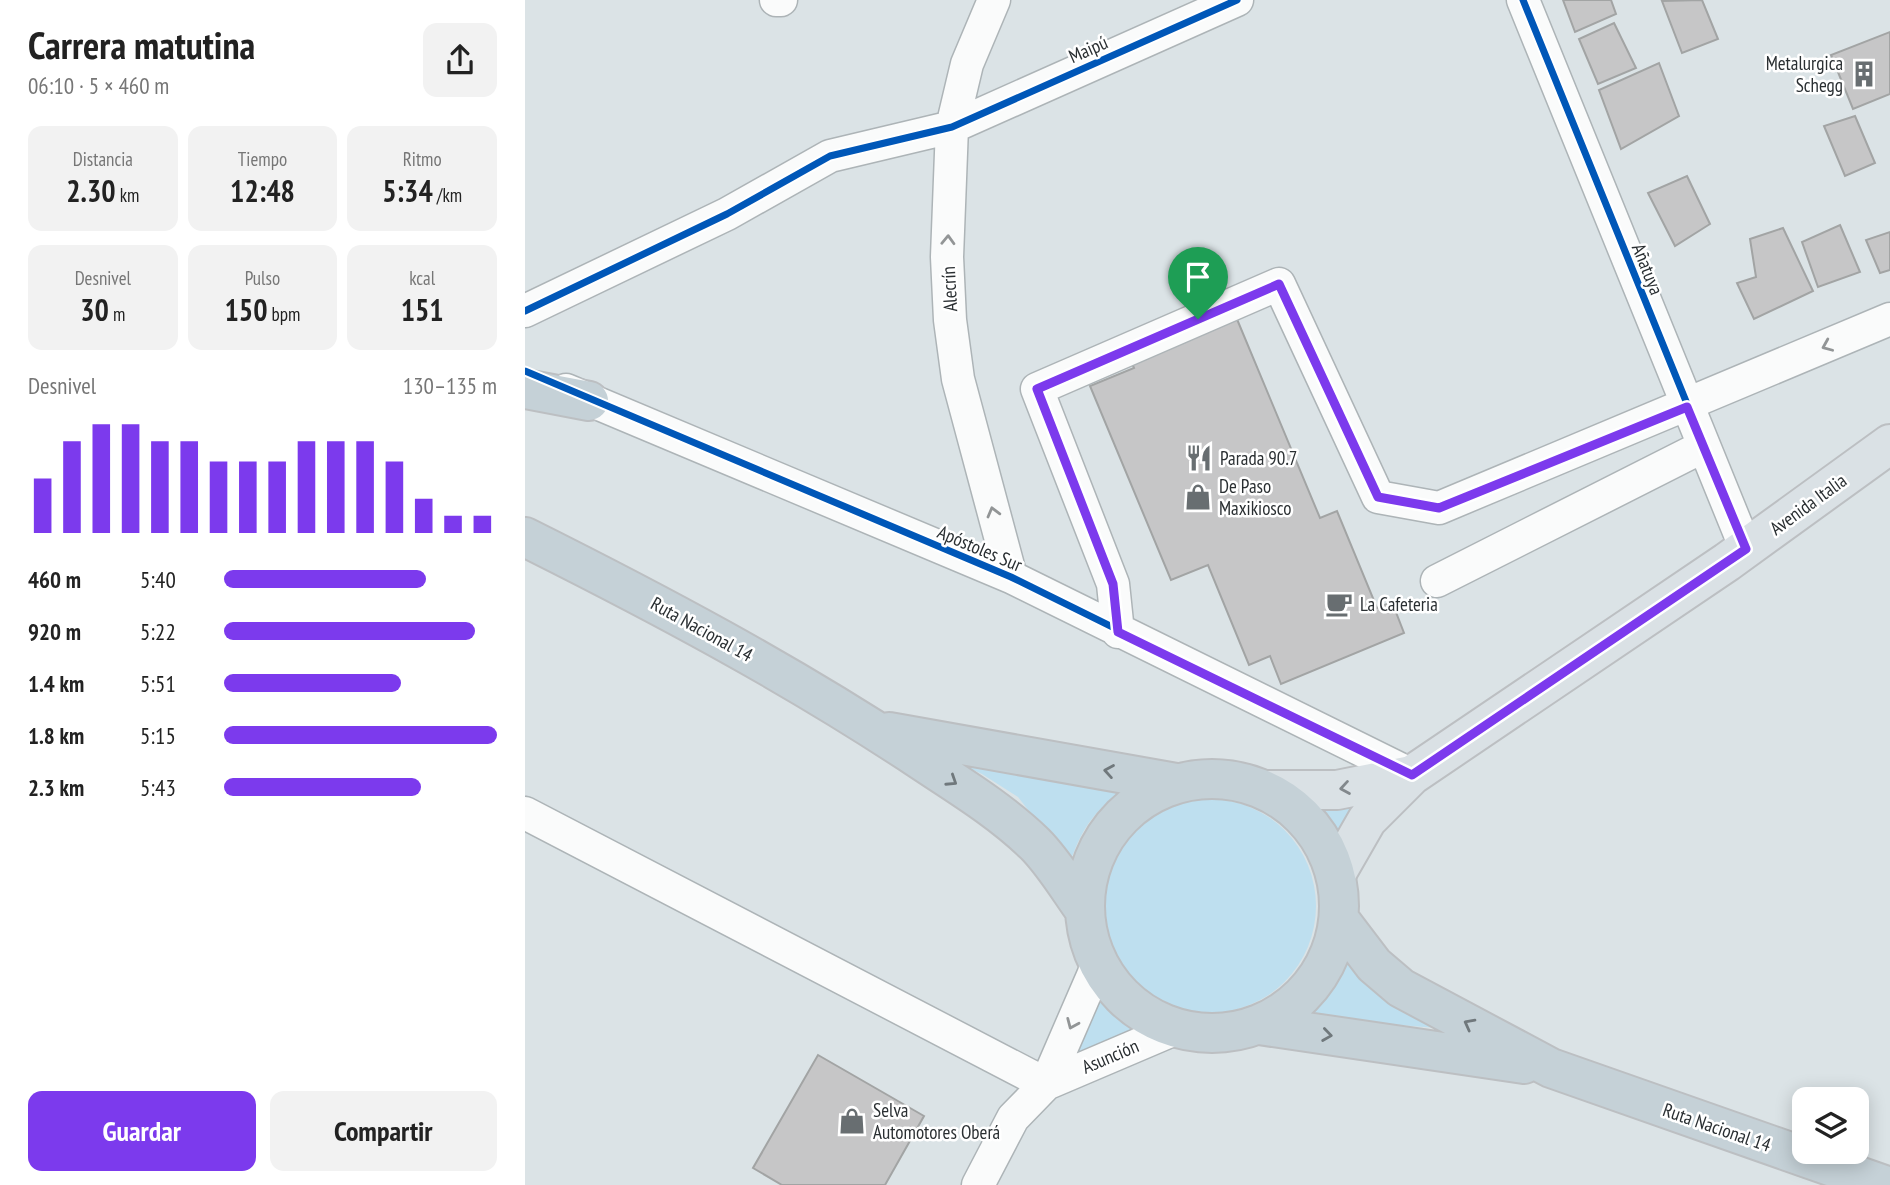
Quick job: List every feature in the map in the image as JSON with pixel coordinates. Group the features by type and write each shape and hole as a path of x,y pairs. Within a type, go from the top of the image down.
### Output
{"highway":[{"path":"525,388 589,401"},
{"name":"Ruta Nacional 14","path":"525,537 741,650 875,730 993,808 1036,845 1083,908"},
{"name":"Ruta Nacional 14","path":"875,730 1176,783"},
{"name":"Ruta Nacional 14","path":"1259,1026 1290,1008 1314,983 1331,953 1339,919 1336,874 1321,840 1297,810 1265,790 1237,780 1207,778 1176,783 1139,800 1109,829 1090,866 1083,908 1087,936 1098,964 1126,1000 1144,1014 1175,1029 1217,1034 1259,1026 1551,1068"},
{"name":"Ruta Nacional 14","path":"1339,919 1374,965 1401,988 1551,1068 1884,1185"}],"main road":[{"name":"Avenida Italia","path":"1336,874 1367,820 1412,775 1746,549 1890,444"},
{"name":"Avenida Italia","path":"1265,790 1336,790 1412,775"}],"street":[{"path":"776,0 782,0"},
{"name":"Alecrín","path":"994,0 967,64 952,127 947,257 950,320 958,379 1011,578"},
{"name":"Maipú","path":"525,311 727,214 830,156 952,127 1237,0"},
{"name":"Añatuya","path":"1523,0 1746,549"},
{"path":"1118,632 1113,584 1037,389 1279,284 1378,497 1439,508 1687,407 1890,319"},
{"name":"Apóstoles Sur","path":"525,371 589,401 1011,578 1412,775"},
{"path":"1437,581 1704,446"},
{"path":"525,813 1046,1084"},
{"name":"Asunción","path":"978,1185 1013,1118 1046,1084 1098,964"},
{"name":"Asunción","path":"1046,1084 1175,1029"}],"shaded area":[{"path":"935,752 1129,785 1092,818 1070,863 1018,797 982,774"},
{"path":"1371,793 1340,844 1306,800"},
{"path":"1209,799 1250,807 1268,817 1284,831 1298,847 1308,865 1316,906 1308,947 1298,965 1284,981 1268,995 1250,1005 1209,1013 1168,1005 1150,995 1134,981 1120,965 1110,947 1102,906 1110,865 1120,847 1134,831 1150,817 1168,807"},
{"path":"1348,949 1386,995 1408,1012 1437,1028 1298,1017 1327,986"},
{"path":"1104,991 1142,1030 1074,1057"}],"building":[{"path":"1563,0 1611,0 1616,14 1575,32"},
{"path":"1702,0 1718,39 1682,53 1662,1"},
{"path":"1614,23 1636,68 1598,84 1579,39"},
{"name":"Metalurgica Schegg","path":"1890,32 1890,94 1853,109 1831,55"},
{"path":"1659,63 1679,116 1621,149 1599,90"},
{"path":"1855,116 1875,163 1845,176 1824,126"},
{"path":"1687,176 1710,224 1675,246 1648,193"},
{"path":"1840,225 1860,272 1818,287 1802,242"},
{"path":"1783,228 1813,291 1754,319 1737,283 1756,277 1750,239"},
{"path":"1890,232 1890,270 1880,273 1866,240"},
{"path":"1234,312 1320,518 1337,511 1377,608 1392,602 1404,633 1281,684 1270,656 1249,665 1208,565 1171,580 1090,386 1134,368 1129,356"},
{"path":"818,1055 924,1116 885,1185 782,1185 753,1168"}],"cycle path":[{"path":"525,311 727,214 830,156 952,127 1237,0"},
{"path":"1523,0 1746,549"},
{"path":"525,371 1011,577 1412,775"}],"place":[{"name":"Metalurgica Schegg","path":"1864,74"},
{"name":"Parada 90.7","path":"1199,458"},
{"name":"De Paso Maxikiosco","path":"1198,497"},
{"name":"La Cafeteria","path":"1339,604"},
{"name":"Selva Automotores Oberá","path":"852,1121"}],"route":[{"path":"1279,284 1378,497 1439,508 1687,407 1746,549 1412,775 1118,632 1113,584 1037,389 1198,319 1279,284"}]}
